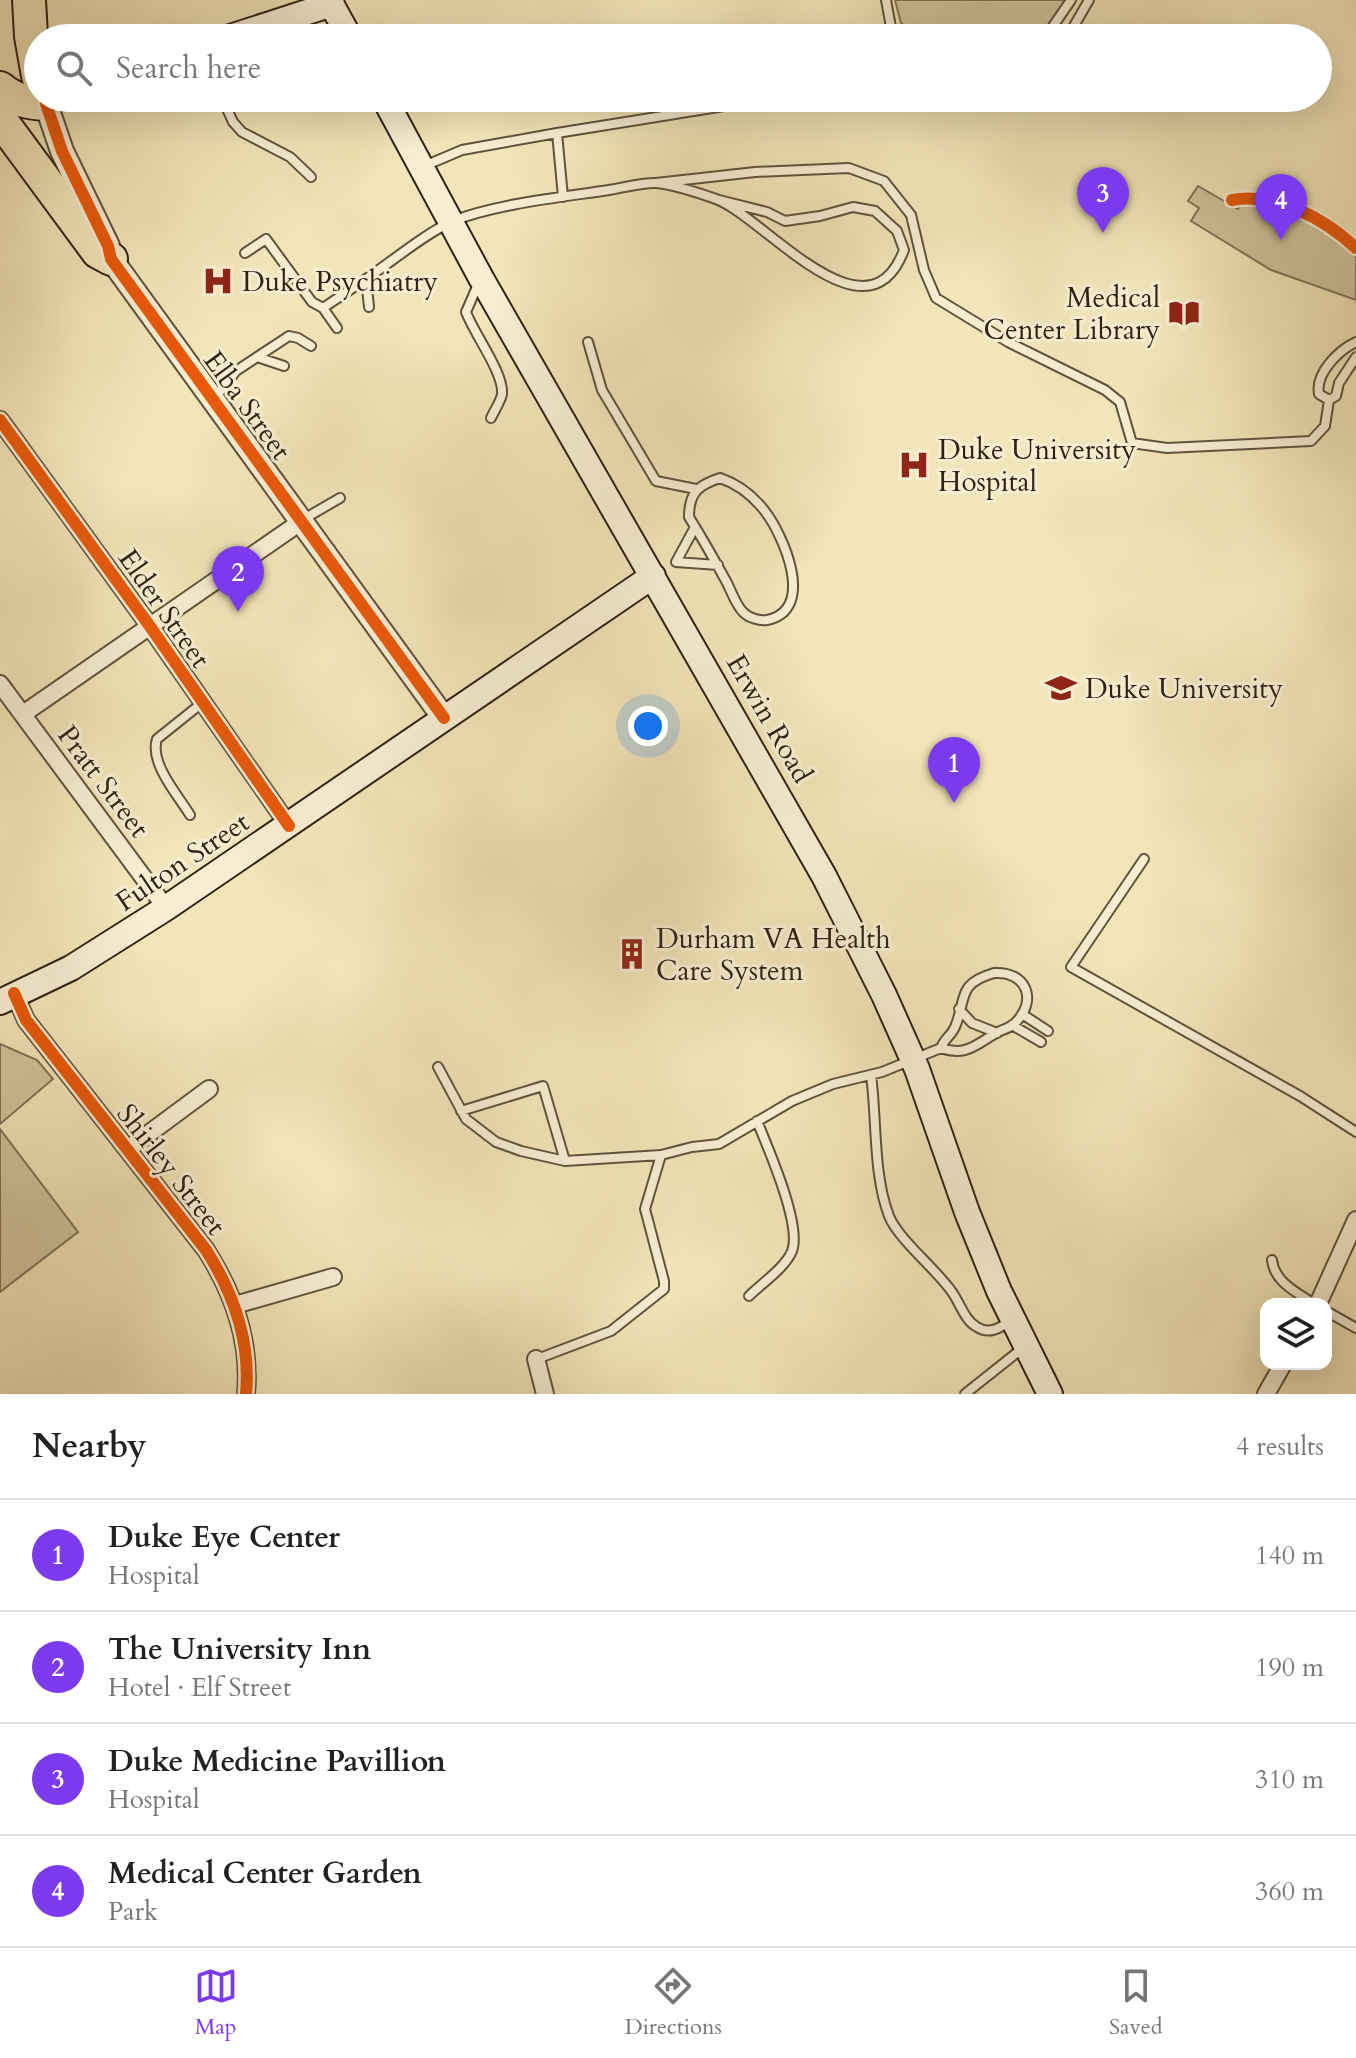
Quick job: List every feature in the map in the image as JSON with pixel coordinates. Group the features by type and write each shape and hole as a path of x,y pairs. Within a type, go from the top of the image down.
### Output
{"highway":[{"path":"30,3 38,24"},
{"path":"30,3 34,24"},
{"path":"0,88 9,96 24,102"},
{"path":"0,119 90,242 98,252 111,259"}],"main road":[{"path":"268,24 336,1 345,24"},
{"name":"Erwin Road","path":"392,112 481,278 818,865 913,1059 967,1212 1012,1320 1050,1394"},
{"name":"Fulton Street","path":"5,997 71,968 166,908 653,576"}],"street":[{"name":"Elba Street","path":"52,112 62,151 108,246 111,259 444,718"},
{"name":"Elder Street","path":"0,420 149,625 289,826"},
{"path":"23,714 302,521"},
{"name":"Pratt Street","path":"0,684 166,908"},
{"name":"Shirley Street","path":"5,997 128,1149 224,1278 235,1305 245,1347 246,1394"},
{"path":"128,1149 209,1089"},
{"path":"1319,1298 1356,1220"},
{"path":"235,1305 333,1277"},
{"path":"536,1359 545,1394"},
{"path":"1266,1394 1280,1370"}],"lane":[{"path":"886,0 890,24"},
{"path":"1055,24 1071,0"},
{"path":"1075,24 1089,0"},
{"path":"228,112 242,132 290,157 311,177"},
{"path":"421,167 462,150 688,112"},
{"path":"557,133 563,197"},
{"path":"323,308 451,222 477,214 656,183 755,172 849,168 884,181 911,215 924,270 936,298 1008,342 1105,390 1120,402 1132,443 1167,448 1311,441 1325,426 1329,400"},
{"path":"656,183 767,212 785,221 853,207 875,211 897,231 904,250 898,267 883,281 859,286 823,274 719,200"},
{"path":"245,253 266,239 312,302 323,308 337,328"},
{"path":"481,278 466,312 472,329 499,376 502,394 491,418"},
{"path":"366,279 369,307"},
{"path":"214,399 236,371 289,336 311,346"},
{"path":"588,342 602,390 656,481 696,489"},
{"path":"1329,400 1319,394 1319,382 1336,354 1356,342"},
{"path":"257,357 284,366"},
{"path":"1329,400 1336,396 1339,383 1356,357"},
{"path":"720,478 736,484 764,509 788,554 792,574 789,604 778,617 762,621 744,614 689,517 689,503 696,489 703,483 720,478"},
{"path":"302,521 340,498"},
{"path":"653,576 676,562 695,527"},
{"path":"676,562 718,565"},
{"path":"190,815 158,761 154,748 157,739 202,703"},
{"path":"1144,859 1071,967 1300,1096 1356,1132"},
{"path":"438,1067 466,1119 496,1142 565,1161 661,1155 719,1144 815,1091 871,1075 941,1048 955,1028 960,1001 972,984 983,977 1005,973 1023,982 1027,996 1022,1014 1012,1025 984,1042 956,1053 941,1048"},
{"path":"959,1009 972,1023 997,1033"},
{"path":"1022,1014 1048,1031"},
{"path":"1012,1025 1041,1042"},
{"path":"871,1075 880,1180 890,1218 927,1264 943,1278 970,1322 980,1330 995,1331 1012,1320"},
{"path":"461,1111 543,1086 565,1161"},
{"path":"749,1296 786,1261 795,1236 793,1218 757,1121"},
{"path":"536,1359 611,1331 664,1289 645,1209 661,1155"},
{"path":"1272,1260 1273,1267 1288,1287 1306,1298"},
{"path":"1332,1314 1356,1328"},
{"path":"965,1394 1025,1346"}],"shaded area":[{"path":"895,0 1066,0 1051,24 901,23"},
{"path":"1198,186 1238,209 1245,200 1313,221 1356,257 1356,300 1271,270 1191,221 1199,208 1188,201"},
{"path":"0,1044 37,1060 53,1079 0,1124"},
{"path":"0,1129 78,1232 0,1292"}],"cycle path":[{"path":"49,112 62,151 108,246 111,259 444,718"},
{"path":"1232,200 1266,200 1299,210 1330,227 1356,248"},
{"path":"0,420 149,625 289,826"},
{"path":"14,993 26,1020 206,1250 216,1267 232,1301 243,1337 246,1394"}],"place":[{"name":"Duke Medicine Pavillion","path":"1103,233"},
{"name":"Medical Center Garden","path":"1281,240"},
{"name":"Duke Psychiatry","path":"218,281"},
{"name":"Medical Center Library","path":"1184,313"},
{"name":"Duke University Hospital","path":"914,465"},
{"name":"The University Inn","path":"238,612"},
{"name":"Duke University","path":"1061,688"},
{"name":"Duke Eye Center","path":"954,803"},
{"name":"Durham VA Health Care System","path":"632,954"}]}
